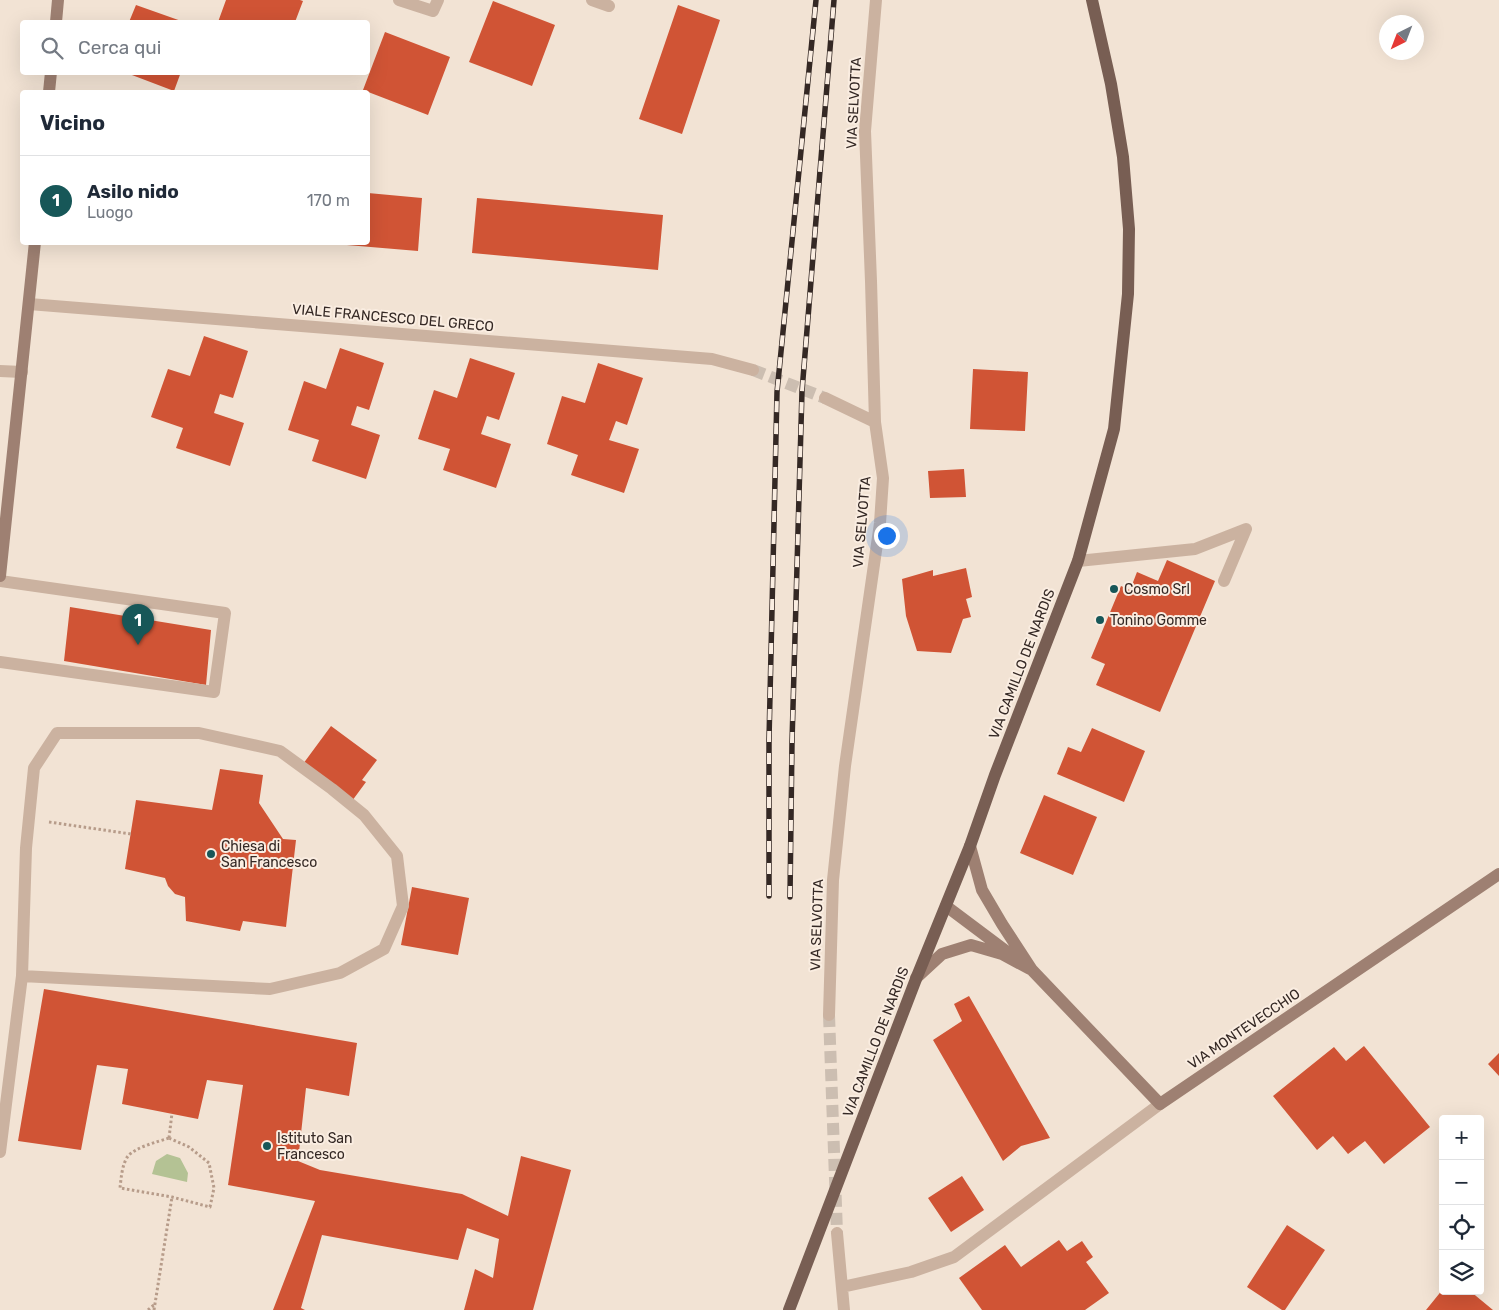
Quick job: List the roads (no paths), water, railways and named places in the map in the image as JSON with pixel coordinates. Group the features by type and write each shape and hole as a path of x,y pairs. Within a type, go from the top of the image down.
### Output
{"main road":[{"name":"VIA CAMILLO DE NARDIS","path":"789,1310 916,979 970,846 995,775 1078,561 1114,429 1128,294 1129,229 1123,157 1111,84 1092,0"}],"street":[{"path":"56,20 58,0"},
{"path":"399,0 433,11 438,0"},
{"path":"592,0 609,6"},
{"name":"VIA SELVOTTA","path":"829,1015 834,880 845,766 880,523 883,478 875,422 865,131 876,0"},
{"path":"50,90 51,75"},
{"path":"0,576 35,245"},
{"name":"VIALE FRANCESCO DEL GRECO","path":"30,304 712,359 753,370"},
{"path":"0,371 22,372"},
{"path":"825,398 875,422"},
{"path":"1078,561 1195,550 1246,529 1224,580"},
{"path":"0,580 225,613 214,692 0,662"},
{"path":"0,1152 22,976 26,848 34,768 57,733 199,734 280,751 332,789 364,816 397,856 403,906 384,948 340,974 270,988 22,976"},
{"path":"970,846 982,890 1032,970"},
{"name":"VIA MONTEVECCHIO","path":"1160,1104 1499,874"},
{"path":"842,1287 911,1272 954,1256 1160,1104 1032,970 946,906"},
{"path":"916,979 942,954 971,945 1002,954 1032,970"},
{"path":"838,1233 844,1310"}],"tunnel":[{"path":"753,370 825,398"},
{"path":"829,1015 837,1233"}],"railway":[{"path":"769,896 769,740 777,392 816,0"},
{"path":"790,897 792,742 802,391 834,0"}],"place":[{"name":"Cosmo Srl","path":"1114,589"},
{"name":"Tonino Gomme","path":"1100,620"},
{"name":"Asilo nido","path":"138,645"},
{"name":"Chiesa di San Francesco","path":"211,854"},
{"name":"Istituto San Francesco","path":"267,1146"}]}
